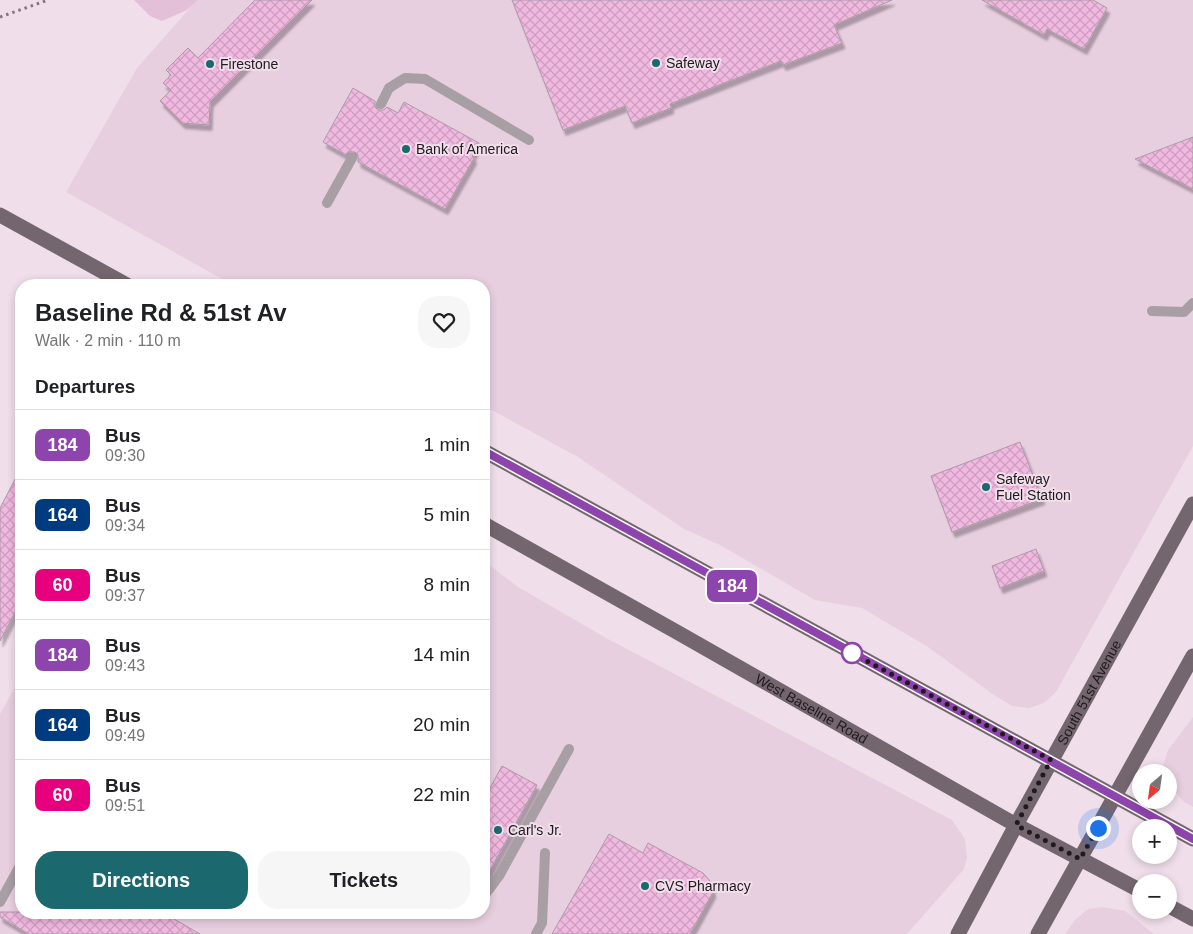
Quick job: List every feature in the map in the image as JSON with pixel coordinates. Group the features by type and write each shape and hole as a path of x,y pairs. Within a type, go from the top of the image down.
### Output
{"main road":[{"path":"0,215 116,279"},
{"path":"490,454 1193,839"},
{"name":"South 51st Avenue","path":"958,934 1051,760 1193,504"},
{"name":"West Baseline Road","path":"490,527 1016,825 1132,885"},
{"path":"1038,934 1193,656"},
{"path":"1177,910 1193,919"}],"lane":[{"path":"381,104 390,88 405,78 425,79 530,140"},
{"path":"328,203 352,158"},
{"path":"1152,312 1184,312 1193,303"},
{"path":"490,888 499,876 569,749"},
{"path":"536,934 542,923 545,854"},
{"path":"0,902 15,875"}],"path":[{"path":"0,17 48,0"}],"shaded area":[{"path":"134,0 198,0 187,10 162,21 150,16"},
{"path":"197,0 1193,0 1193,446 1056,692 1044,703 1029,708 1012,706 928,647 862,608 815,600 720,545 684,529 578,457 490,409 490,279 222,279 66,192 137,68"},
{"path":"490,566 518,587 608,639 952,820 965,839 967,858 964,869 907,934 0,934 0,714 15,687 15,919 490,919"},
{"path":"1193,717 1193,807 1184,802 1178,795 1178,764 1164,764 1168,750"},
{"path":"1103,907 1125,911 1132,917 1132,919 1135,919 1154,934 1065,934 1075,920 1088,909"}],"building":[{"name":"Firestone","path":"255,0 312,0 210,102 209,125 182,123 160,101 171,90 163,83 171,75 166,70 188,48 198,58"},
{"name":"Safeway","path":"512,0 892,0 834,25 842,43 783,65 781,61 670,104 671,108 632,123 625,106 563,130"},
{"path":"982,0 1093,0 1107,8 1084,49 1047,29 1044,35"},
{"name":"Bank of America","path":"353,88 375,101 375,107 378,110 384,110 387,107 398,113 404,102 479,143 472,156 474,158 445,209 358,162 358,155 355,152 349,152 346,155 323,142"},
{"path":"1193,137 1193,189 1135,159"},
{"name":"Safeway Fuel Station","path":"1020,442 1042,499 952,532 931,476"},
{"path":"15,479 15,612 0,641 0,508"},
{"path":"1036,549 1044,571 1000,588 992,566"},
{"name":"Carl's Jr.","path":"502,766 537,785 490,870 490,788"},
{"name":"CVS Pharmacy","path":"609,834 643,853 648,843 703,873 710,881 713,892 690,934 552,934"},
{"path":"0,912 15,912 15,919 174,919 200,934 29,934 0,917"}],"bus line":[{"name":"184","path":"490,454 1193,839"}],"place":[{"name":"Safeway","path":"656,63"},
{"name":"Firestone","path":"210,64"},
{"name":"Bank of America","path":"406,149"},
{"name":"Safeway Fuel Station","path":"986,487"},
{"name":"Carl's Jr.","path":"498,830"},
{"name":"CVS Pharmacy","path":"645,886"}],"route":[{"path":"852,653 1051,760 1016,825 1080,859 1098,828"}]}
